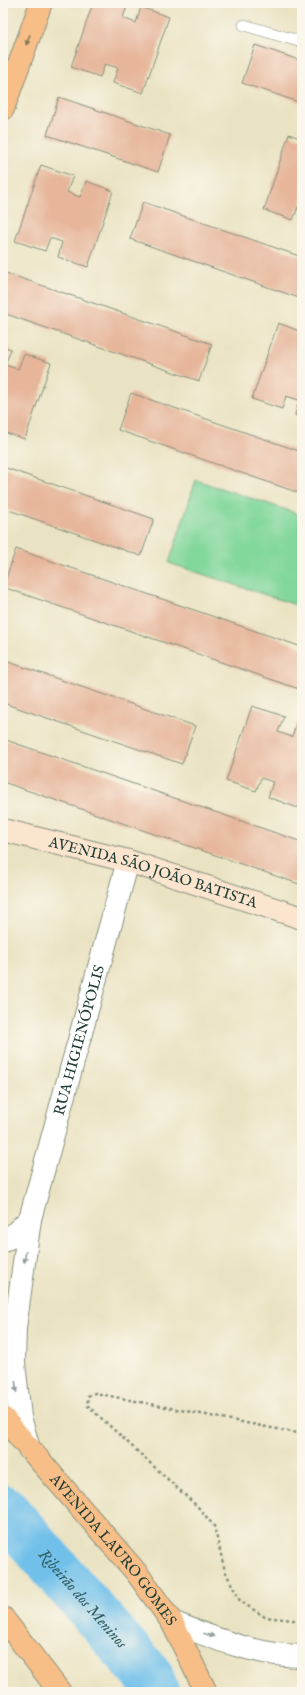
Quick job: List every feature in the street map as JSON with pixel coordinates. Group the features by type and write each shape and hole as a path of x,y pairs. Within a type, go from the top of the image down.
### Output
{"main road":[{"path":"3,109 41,3"},
{"name":"AVENIDA SÃO JOÃO BATISTA","path":"3,830 128,861 302,918"},
{"name":"AVENIDA LAURO GOMES","path":"3,1418 136,1572 172,1622 206,1692"},
{"path":"3,1618 31,1652 60,1692"}],"street":[{"name":"RUA HIGIENÓPOLIS","path":"29,1449 20,1417 14,1363 15,1328 30,1219 128,861"},
{"path":"3,1241 11,1237 30,1219"},
{"path":"172,1622 234,1644 271,1654 302,1656"}],"lane":[{"path":"244,25 302,42"}],"path":[{"path":"302,1434 95,1393 88,1396 87,1405 198,1507 214,1526 225,1571 240,1601 266,1617 302,1621"}],"green space":[{"path":"196,480 302,515 302,607 169,563"}],"building":[{"path":"93,3 128,3 123,18 136,23 141,7 169,17 143,93 113,83 118,68 105,64 100,77 71,67"},
{"path":"255,45 302,61 302,103 242,83"},
{"path":"59,97 170,135 158,172 47,135"},
{"path":"289,134 302,139 302,208 298,207 293,220 264,210"},
{"path":"41,165 73,176 67,192 80,197 86,181 113,191 88,267 58,257 62,242 50,238 45,251 15,241"},
{"path":"143,202 302,257 302,299 130,239"},
{"path":"3,272 212,344 199,381 3,313"},
{"path":"278,323 302,332 302,418 295,415 299,400 286,396 282,409 252,399"},
{"path":"3,346 11,349 5,365 18,369 24,354 51,363 25,439 3,432"},
{"path":"131,393 302,452 302,494 118,430"},
{"path":"3,467 154,519 141,556 3,508"},
{"path":"16,549 302,647 302,690 3,587"},
{"path":"3,660 195,726 182,764 3,703"},
{"path":"252,706 284,716 278,732 292,737 297,721 302,723 302,797 298,808 268,797 273,782 261,778 256,791 226,781"},
{"path":"6,740 302,842 302,885 3,782 3,748"}],"waterway":[{"name":"Ribeirão dos Meninos","path":"3,1509 149,1676 155,1692"}]}
